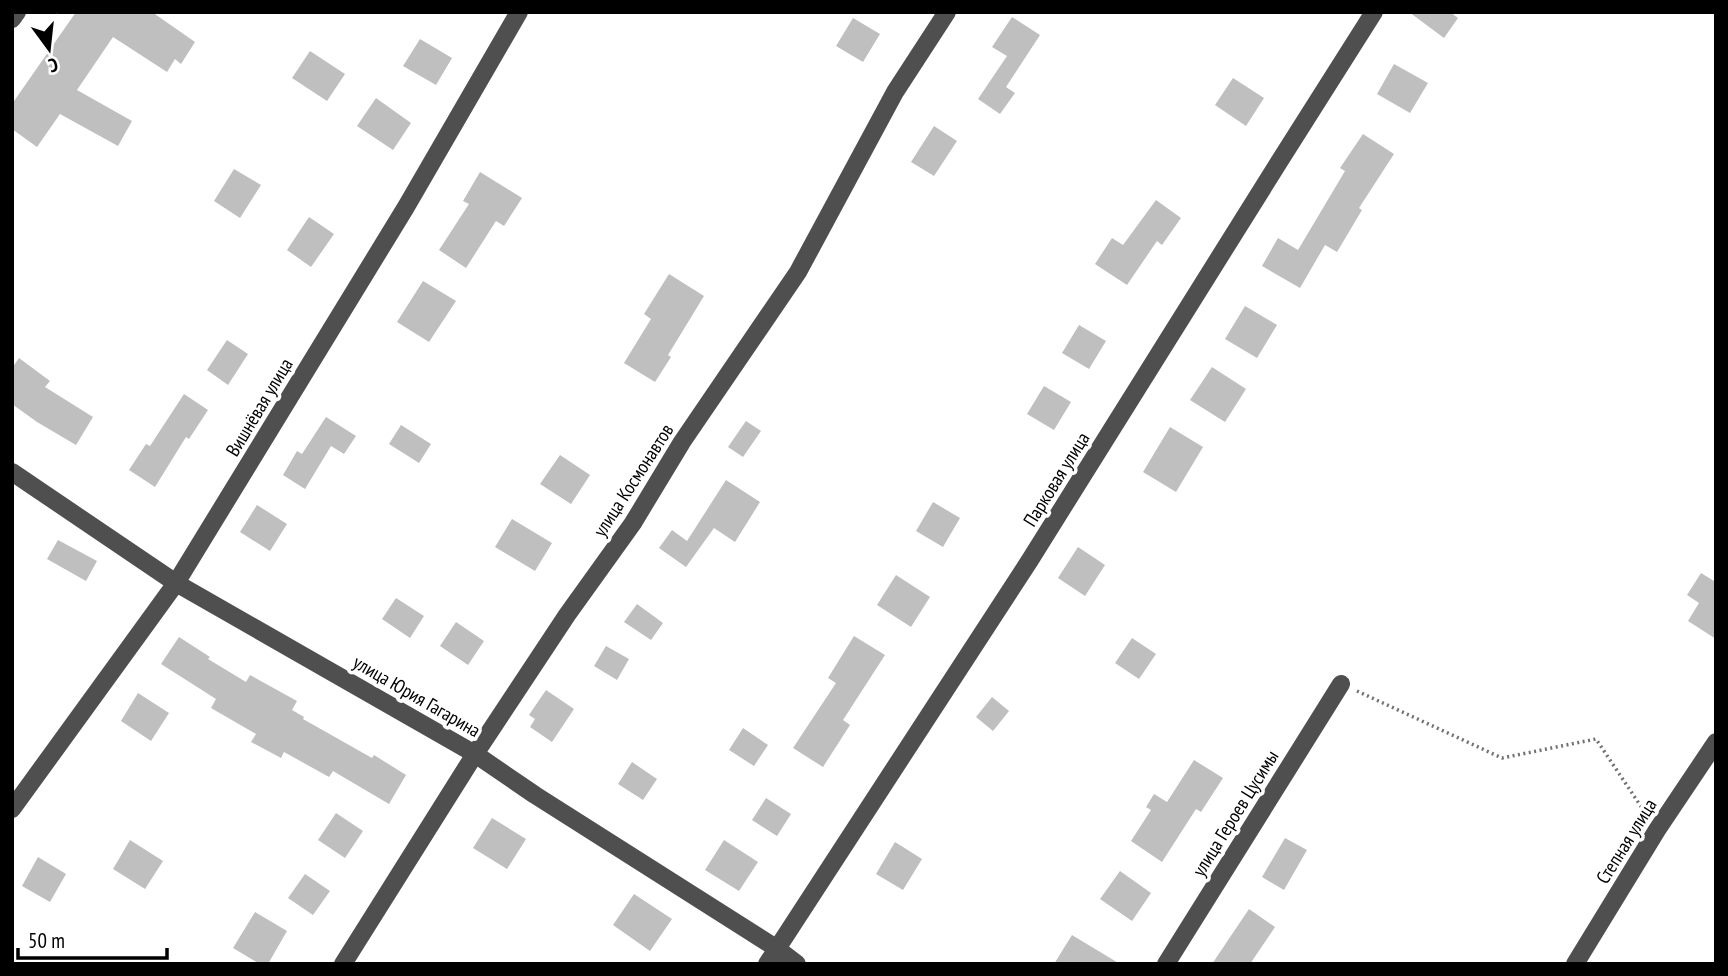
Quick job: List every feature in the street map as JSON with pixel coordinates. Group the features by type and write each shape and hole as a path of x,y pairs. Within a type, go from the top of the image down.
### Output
{"street":[{"path":"12,19 17,12"},
{"name":"Вишнёвая улица","path":"12,808 176,583 406,207 519,12"},
{"name":"улица Космонавтов","path":"343,964 475,754 567,615 633,523 681,442 798,272 895,92 947,12"},
{"name":"Парковая улица","path":"771,956 835,862 1030,560 1374,12"},
{"name":"улица Юрия Гагарина","path":"12,472 176,583 475,754 771,956 797,964"},
{"name":"улица Героев Цусимы","path":"1166,964 1341,684"},
{"name":"Степная улица","path":"1575,964 1657,830 1716,742"}],"path":[{"path":"1341,684 1502,758 1596,739 1657,830"}],"building":[{"path":"76,12 152,12 195,42 181,64 175,59 167,72 113,37 77,90 132,121 118,146 60,114 37,147 12,129 12,104"},
{"path":"1409,12 1450,12 1458,18 1444,38"},
{"path":"1012,17 1040,35 1006,87 1015,93 1000,114 978,99 1007,56 992,47"},
{"path":"853,18 880,34 863,62 836,46"},
{"path":"420,39 452,58 436,85 403,66"},
{"path":"310,51 345,74 327,101 292,78"},
{"path":"1394,64 1428,83 1410,113 1377,94"},
{"path":"1233,78 1264,98 1246,126 1215,105"},
{"path":"376,98 411,123 393,150 357,126"},
{"path":"934,126 957,141 934,176 911,162"},
{"path":"1363,134 1394,154 1359,208 1362,210 1337,252 1325,245 1300,288 1262,266 1278,238 1298,250 1345,171 1340,168"},
{"path":"234,169 261,185 240,218 214,201"},
{"path":"480,172 522,198 504,226 496,221 466,268 439,250 469,204 463,201"},
{"path":"1156,200 1181,218 1162,245 1157,241 1127,285 1095,264 1112,238 1123,245"},
{"path":"309,217 334,234 311,267 287,250"},
{"path":"669,274 704,296 655,382 624,363 651,319 644,314"},
{"path":"423,281 456,301 429,342 397,322"},
{"path":"1245,306 1277,325 1257,358 1225,339"},
{"path":"1079,325 1106,341 1089,369 1062,353"},
{"path":"227,340 248,354 228,385 207,370"},
{"path":"19,358 50,381 45,387 93,417 76,445 12,404 12,368"},
{"path":"1212,367 1246,389 1225,422 1190,400"},
{"path":"1044,386 1071,402 1054,430 1027,414"},
{"path":"184,394 208,410 189,439 186,437 155,487 129,470 146,444 150,446"},
{"path":"326,417 356,436 344,454 331,446 305,489 283,475 297,451 302,454"},
{"path":"746,421 761,431 743,457 728,447"},
{"path":"401,425 431,444 419,463 389,444"},
{"path":"1170,427 1203,447 1176,492 1143,472"},
{"path":"560,455 590,475 571,504 540,484"},
{"path":"726,480 760,502 735,542 714,528 686,567 659,548 672,530 687,541"},
{"path":"933,502 960,518 943,547 916,531"},
{"path":"257,505 287,524 270,551 240,532"},
{"path":"512,519 552,543 535,571 495,547"},
{"path":"58,540 97,561 86,581 47,559"},
{"path":"1078,547 1105,565 1085,596 1058,578"},
{"path":"1701,573 1714,581 1716,579 1716,639 1688,621 1699,603 1687,595"},
{"path":"896,575 930,597 911,627 877,605"},
{"path":"396,598 424,616 410,638 382,619"},
{"path":"637,604 663,623 651,640 624,622"},
{"path":"456,622 484,641 468,665 440,646"},
{"path":"854,636 885,655 843,720 850,725 823,767 793,748 836,683 828,678"},
{"path":"179,637 246,682 250,675 297,701 292,710 304,717 303,719 372,758 374,755 406,775 389,804 333,771 329,777 284,752 281,758 251,742 256,734 211,708 216,699 161,664"},
{"path":"1132,638 1156,654 1139,679 1115,663"},
{"path":"606,646 629,659 617,680 594,666"},
{"path":"546,690 574,709 552,742 530,727 535,719 529,715"},
{"path":"138,693 169,713 151,741 121,721"},
{"path":"992,697 1009,711 993,731 976,717"},
{"path":"743,728 768,745 754,766 729,750"},
{"path":"1194,760 1223,778 1201,812 1196,809 1162,862 1131,841 1151,810 1146,807 1154,794 1167,802"},
{"path":"632,762 657,779 643,800 618,784"},
{"path":"766,798 791,814 777,836 752,820"},
{"path":"336,813 363,831 345,858 318,840"},
{"path":"492,818 526,839 507,869 473,848"},
{"path":"1285,838 1307,850 1284,890 1262,877"},
{"path":"130,840 163,861 145,889 113,869"},
{"path":"724,840 758,862 739,891 705,870"},
{"path":"895,842 922,859 903,890 876,874"},
{"path":"38,857 66,874 50,902 22,886"},
{"path":"1120,871 1151,893 1132,921 1100,899"},
{"path":"305,874 330,891 313,915 288,898"},
{"path":"634,894 672,919 650,951 613,925"},
{"path":"1249,909 1275,927 1250,964 1212,964"},
{"path":"255,912 287,931 268,964 260,964 233,948"},
{"path":"1072,935 1120,964 1054,964"}]}
